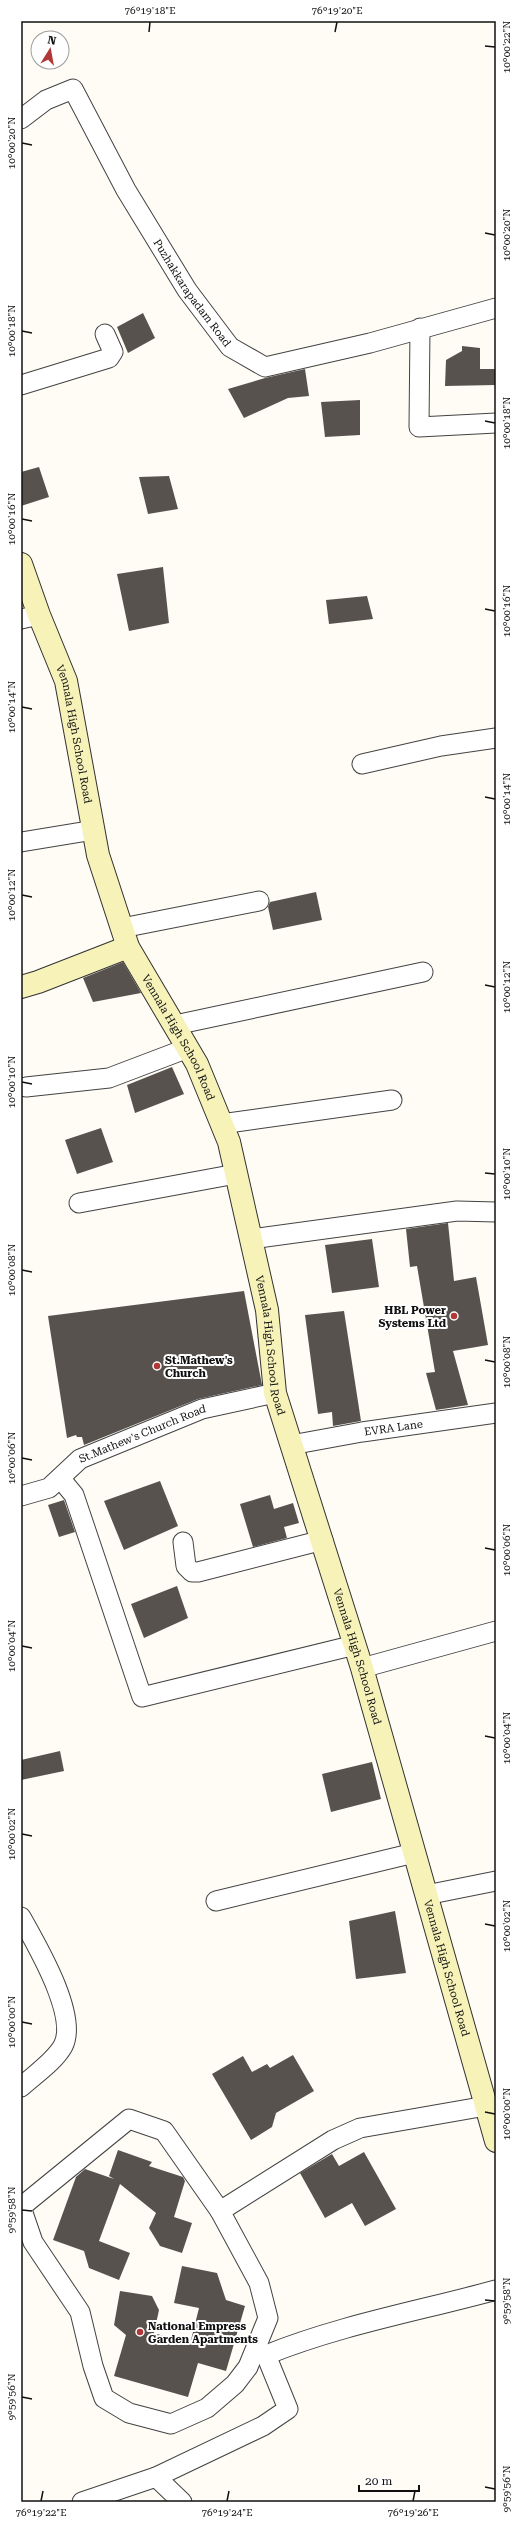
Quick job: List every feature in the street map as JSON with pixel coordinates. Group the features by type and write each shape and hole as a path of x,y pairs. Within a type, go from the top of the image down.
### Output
{"main road":[{"name":"Vennala High School Road","path":"21,564 30,617 66,681 98,855 125,937 174,1025 198,1064 228,1142 267,1310 275,1393 355,1644 496,2141"},
{"path":"21,987 38,982 125,937"}],"street":[{"name":"Puzhakkarapadam Road","path":"21,119 46,100 73,89 126,190 187,290 230,347 265,366 370,343 496,308"},
{"path":"420,328 419,426 496,423"},
{"path":"21,385 109,358 113,352 105,334"},
{"path":"362,764 441,746 496,738"},
{"path":"21,842 94,830"},
{"path":"125,937 258,901"},
{"path":"174,1025 423,972"},
{"path":"26,1087 109,1078 188,1048"},
{"path":"221,1124 392,1100"},
{"path":"79,1203 236,1174"},
{"path":"251,1240 457,1211 496,1212"},
{"name":"St.Mathew's Church Road","path":"21,1496 49,1488 80,1459 202,1409 275,1393"},
{"name":"EVRA Lane","path":"291,1445 362,1432 496,1413"},
{"path":"60,1478 74,1495 142,1696 355,1644"},
{"path":"183,1542 186,1566 192,1572 198,1572 323,1540"},
{"path":"362,1668 496,1631"},
{"path":"216,1901 414,1853"},
{"path":"426,1895 496,1881"},
{"path":"21,1917 56,1984 63,2009 66,2028 64,2045 21,2087"},
{"path":"220,2211 333,2140 360,2128 486,2106"},
{"path":"129,2119 164,2131 220,2211 259,2283 268,2318 248,2367 235,2384 207,2408 171,2424 129,2413 104,2398 92,2366 80,2312 33,2242 21,2207 129,2119"},
{"path":"82,2502 156,2477 263,2426 288,2409 266,2355 294,2343 496,2290"},
{"path":"156,2477 182,2502"}],"building":[{"path":"143,313 155,338 128,353 117,327"},
{"path":"462,346 480,348 480,369 496,369 496,385 445,386 446,360 462,351"},
{"path":"305,369 309,396 288,398 244,418 228,389 265,378"},
{"path":"360,400 360,435 325,437 321,402"},
{"path":"39,467 49,497 21,506 21,472"},
{"path":"169,476 178,509 148,514 139,477"},
{"path":"163,567 169,623 129,631 117,574"},
{"path":"367,596 373,619 329,624 326,600"},
{"path":"316,892 322,920 273,930 268,907 270,902"},
{"path":"123,962 141,993 93,1002 83,978"},
{"path":"172,1067 184,1094 135,1113 127,1085"},
{"path":"101,1128 113,1162 77,1174 65,1140"},
{"path":"448,1223 454,1281 476,1277 488,1345 453,1351 468,1405 436,1410 426,1373 435,1372 417,1266 410,1267 406,1229"},
{"path":"372,1239 379,1287 332,1293 325,1245"},
{"name":"St.Mathew's Church","path":"244,1291 262,1385 198,1399 84,1445 82,1437 77,1437 76,1435 67,1438 48,1316"},
{"path":"344,1311 361,1421 333,1426 332,1412 318,1414 305,1315"},
{"path":"160,1481 178,1526 124,1550 104,1501"},
{"path":"270,1495 274,1509 293,1503 299,1523 284,1527 287,1538 253,1547 240,1504"},
{"path":"64,1500 75,1532 59,1537 48,1505"},
{"path":"177,1586 188,1618 144,1638 131,1604"},
{"path":"60,1751 64,1771 21,1780 21,1760"},
{"path":"372,1762 381,1799 331,1812 322,1774"},
{"path":"395,1911 406,1973 356,1979 349,1921"},
{"path":"293,2055 314,2091 276,2113 272,2127 251,2140 212,2074 243,2056 252,2072 267,2064 270,2068"},
{"path":"118,2150 152,2162 149,2166 183,2177 185,2181 174,2217 192,2223 182,2253 160,2246 149,2228 156,2213 120,2184 99,2241 130,2253 119,2280 89,2268 84,2251 53,2240 76,2177 85,2169 114,2179 109,2176"},
{"path":"364,2152 396,2209 365,2226 352,2203 325,2218 300,2173 332,2154 339,2166"},
{"name":"National Empress Garden Apartments","path":"182,2266 217,2273 226,2300 245,2306 226,2371 198,2363 188,2397 114,2376 126,2335 114,2325 120,2291 152,2296 159,2310 154,2333 190,2344 199,2308 174,2303"}],"place":[{"name":"HBL Power Systems Ltd","path":"454,1316"},
{"name":"St.Mathew's Church","path":"157,1366"},
{"name":"National Empress Garden Apartments","path":"140,2332"}]}
